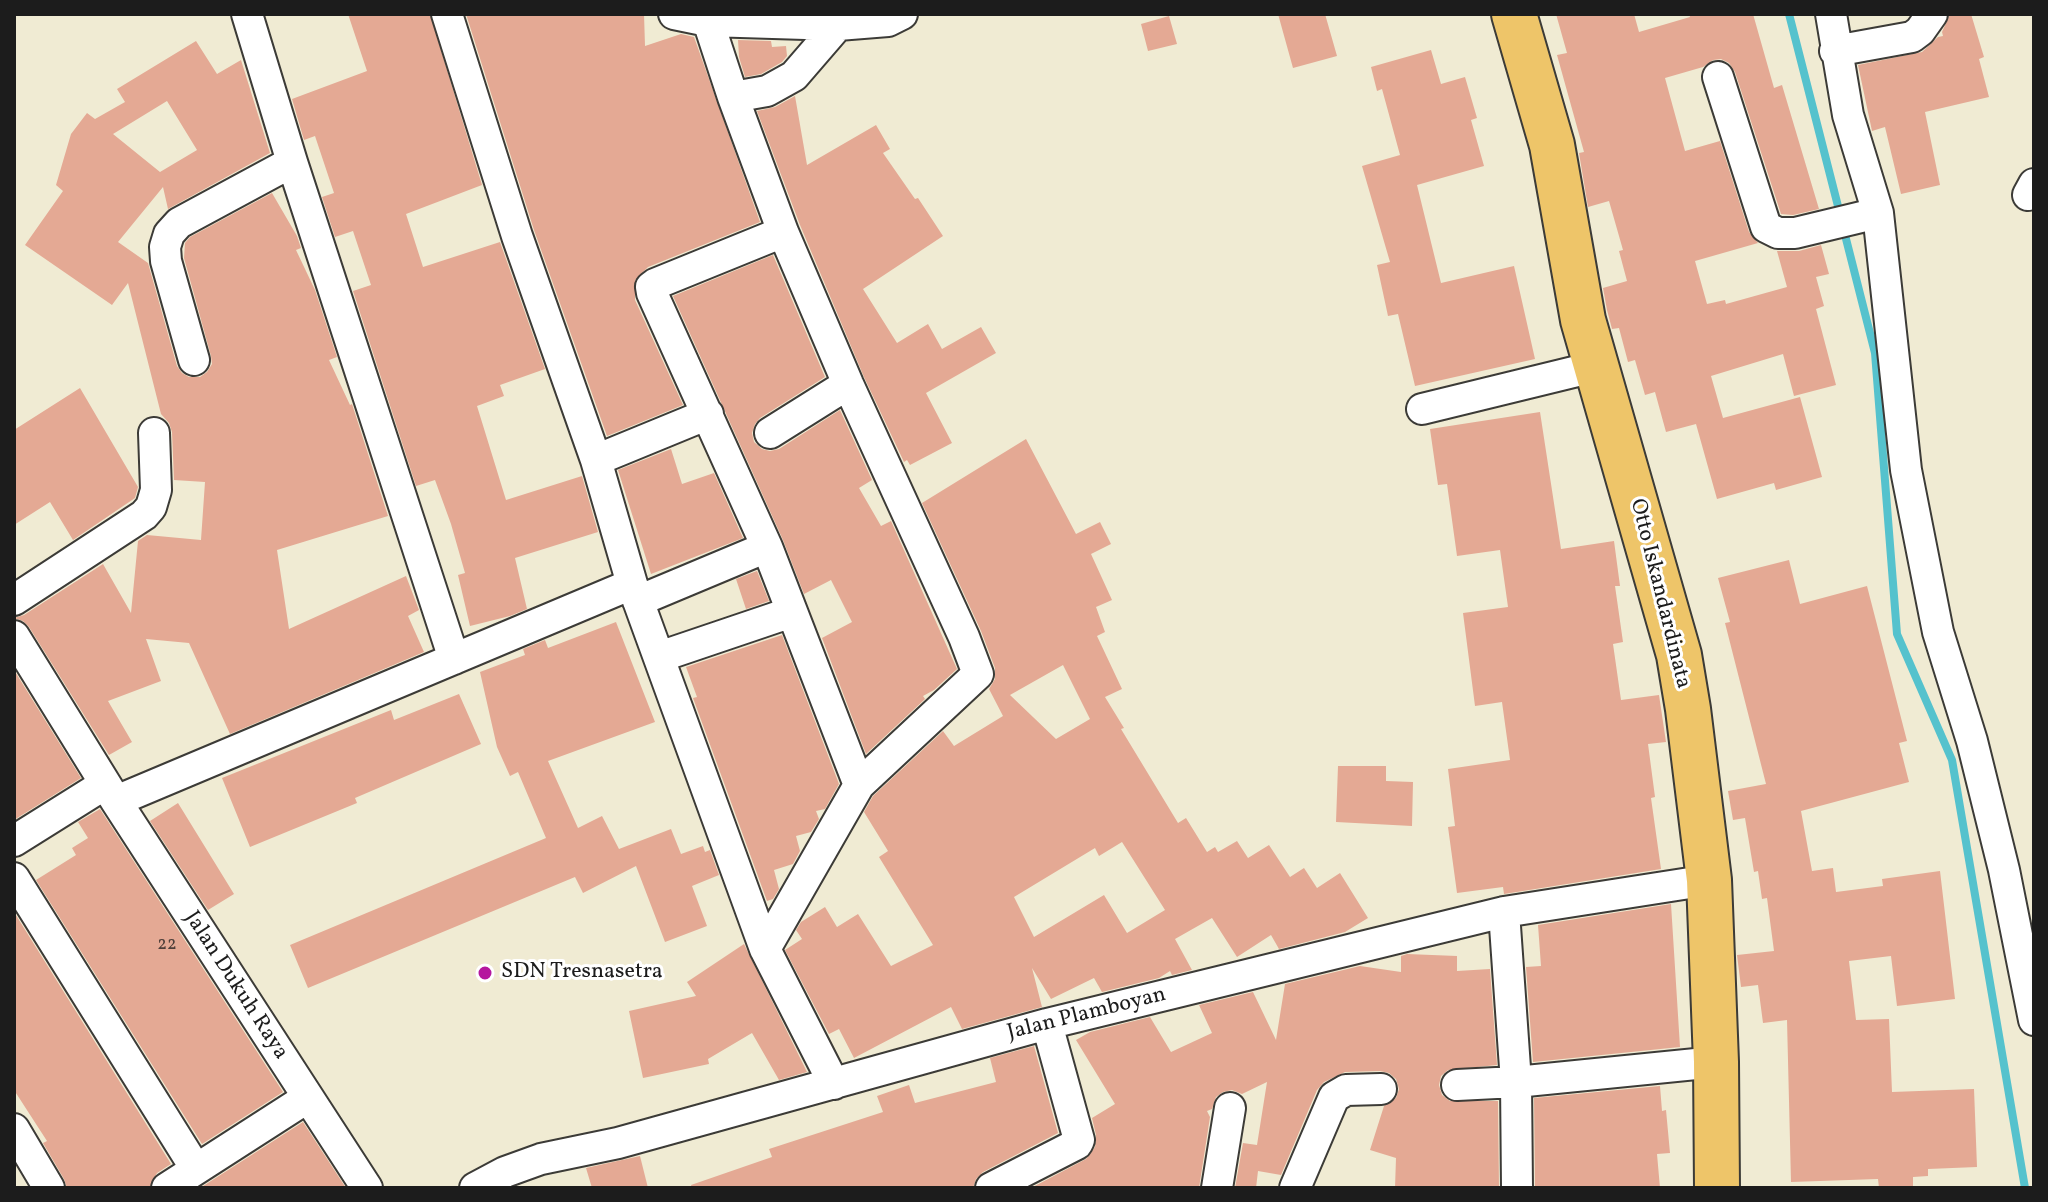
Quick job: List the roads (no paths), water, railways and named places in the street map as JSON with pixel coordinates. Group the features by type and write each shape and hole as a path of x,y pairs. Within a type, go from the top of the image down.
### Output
{"main road":[{"name":"Otto Iskandardinata","path":"1514,14 1552,145 1583,320 1679,655 1709,880 1717,1188"}],"street":[{"path":"247,14 454,659"},
{"path":"447,14 517,236 596,460 635,592 765,949 834,1084"},
{"path":"674,14 838,25 895,17"},
{"path":"1831,14 1865,216 1887,314 1912,499 1938,632 1972,741 2004,870 2034,1020"},
{"path":"1835,51 1912,37 1932,14"},
{"path":"723,19 733,97 783,232 978,674 859,785 765,949"},
{"path":"733,97 767,91 794,76 838,25"},
{"path":"1718,77 1766,227 1778,233 1795,233 1865,216"},
{"path":"194,360 166,261 165,247 169,234 179,223 292,162"},
{"path":"783,232 651,287 767,547 859,785"},
{"path":"1422,409 1598,366"},
{"path":"770,433 848,384"},
{"path":"596,460 708,414"},
{"path":"14,600 151,507 156,490 154,433"},
{"path":"14,841 110,792 454,659 767,547"},
{"path":"659,657 792,612"},
{"name":"Jalan Dukuh Raya","path":"14,636 25,678 110,792 367,1188"},
{"path":"14,878 196,1169"},
{"name":"Jalan Plamboyan","path":"475,1188 505,1172 541,1159 618,1143 1047,1024 1504,912 1709,880"},
{"path":"1504,912 1516,1082 1517,1188"},
{"path":"991,1188 1077,1144 1079,1140 1047,1024"},
{"path":"1457,1085 1716,1062"},
{"path":"1295,1188 1334,1097 1346,1090 1381,1089"},
{"path":"167,1188 307,1098"},
{"path":"1217,1188 1230,1108"},
{"path":"18,1144 49,1188"}],"waterway":[{"path":"1789,14 1840,214"},
{"path":"1843,227 1875,353 1897,634 1952,760 2025,1188"}],"place":[{"name":"SDN Tresnasetra","path":"485,973"}]}
